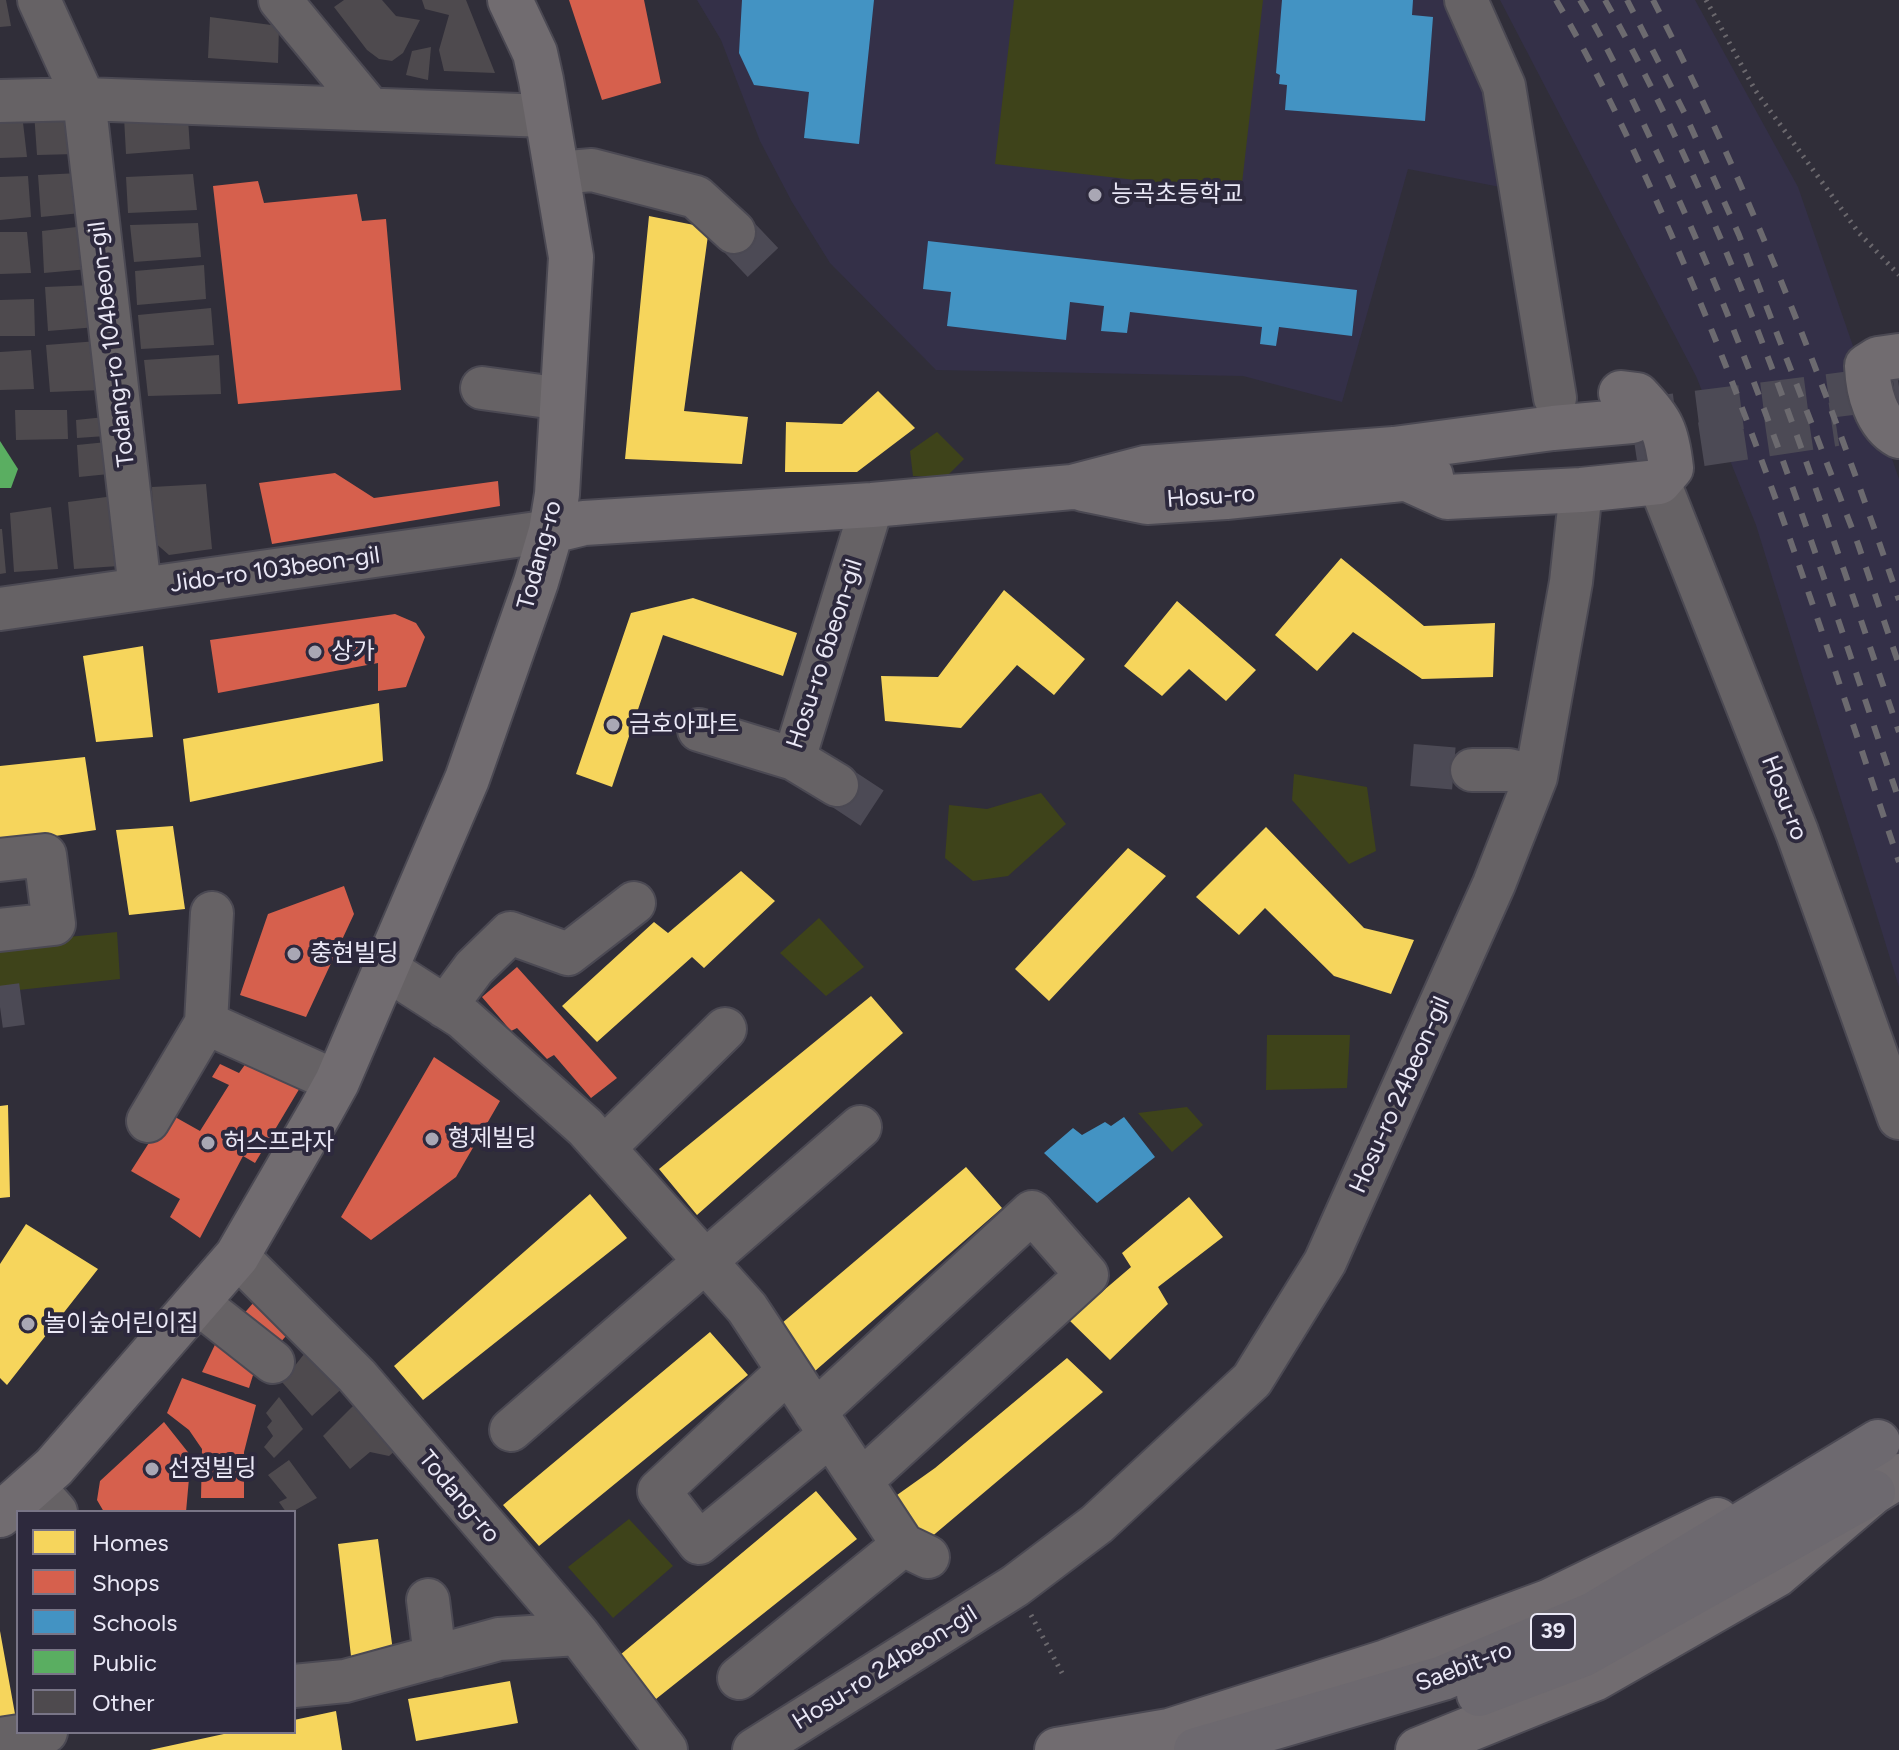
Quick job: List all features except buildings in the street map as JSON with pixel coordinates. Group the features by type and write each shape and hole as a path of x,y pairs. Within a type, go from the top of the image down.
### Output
{"highway":[{"name":"Saebit-ro","path":"1196,1750 1443,1678 1594,1614 1891,1458"},
{"name":"Saebit-ro","path":"1310,1750 1438,1711 1582,1655 1891,1458"}],"main road":[{"name":"Todang-ro","path":"19,1504 237,1256 337,1082 467,779 536,582 551,531 557,494 571,257 535,53 510,0"},
{"path":"1899,356 1878,359 1867,366 1873,403 1884,422 1899,436"},
{"path":"1628,392 1637,395 1662,426 1668,440 1671,468 1643,452 1581,490 1447,497 1400,463 1444,419 1555,398 1628,392"},
{"name":"Hosu-ro","path":"551,531 584,523 872,505 1072,487 1145,468 1400,463 1562,464 1643,452"},
{"path":"1057,1750 1169,1731 1386,1662 1534,1608 1891,1458"},
{"path":"1418,1750 1596,1678 1776,1575 1891,1458"}],"street":[{"name":"Todang-ro 104beon-gil","path":"39,0 84,99 140,589"},
{"path":"280,0 370,109"},
{"path":"1466,0 1504,86 1555,398"},
{"path":"0,101 84,99 547,116"},
{"path":"557,173 592,170 696,197 734,232"},
{"path":"482,388 563,399"},
{"name":"Hosu-ro","path":"1643,452 1797,832 1899,1118"},
{"name":"Hosu-ro 24beon-gil","path":"754,1750 1015,1586 1097,1524 1252,1380 1325,1262 1494,884 1536,777 1571,582 1581,490"},
{"name":"Hosu-ro 6beon-gil","path":"699,730 794,759 872,505"},
{"name":"Jido-ro 103beon-gil","path":"0,609 551,531"},
{"path":"794,759 837,785"},
{"path":"1472,770 1509,770 1536,777"},
{"path":"0,860 45,855 54,924 0,930"},
{"path":"445,1007 474,968 510,933 568,954 634,903"},
{"path":"148,1121 206,1023 212,913"},
{"path":"385,968 463,1018 585,1127 747,1308 861,1481 916,1551 739,1678"},
{"path":"206,1023 337,1082"},
{"path":"604,1148 725,1029"},
{"path":"511,1430 860,1127"},
{"path":"788,1371 659,1491 699,1543 1032,1212 1087,1275 861,1481"},
{"name":"Todang-ro","path":"237,1256 357,1376 578,1634 666,1750"},
{"path":"198,1303 273,1362"},
{"path":"428,1600 435,1657"},
{"path":"296,1686 345,1681 499,1639 578,1634"},
{"path":"0,1739 33,1734"}],"path":[{"path":"1706,0 1755,90 1859,233 1899,275"},
{"path":"1015,1586 1062,1673"}],"shaded area":[{"name":"능곡초등학교","path":"697,0 1448,0 1486,89 1500,187 1408,169 1342,402 1243,376 936,370 830,263 792,202 760,141 721,40"},
{"path":"1500,0 1695,0 1798,187 1899,479 1899,987 1756,525 1696,376"}],"green space":[{"path":"1014,0 1263,0 1241,192 995,164"},
{"path":"937,432 964,459 946,477 913,476 910,451"},
{"path":"1294,774 1367,787 1376,851 1349,864 1292,800"},
{"path":"1041,793 1066,824 1008,876 973,881 945,858 949,805 987,809"},
{"path":"819,918 864,967 826,996 780,953"},
{"path":"117,932 120,979 0,992 0,944"},
{"path":"1267,1035 1350,1035 1347,1088 1266,1090"},
{"path":"1187,1107 1203,1125 1172,1152 1138,1113"},
{"path":"629,1519 673,1566 613,1618 568,1567"}],"tunnel":[{"path":"734,232 774,274"},
{"path":"1632,421 1899,387"},
{"path":"1636,454 1836,424"},
{"path":"1412,765 1472,770"},
{"path":"837,785 878,812"},
{"path":"0,1007 22,1004"}],"railway":[{"path":"1556,0 1631,145 1704,311 1792,545 1899,862"},
{"path":"1580,0 1613,60 1662,163 1729,319 1789,478 1899,800"},
{"path":"1605,0 1651,87 1732,267 1803,452 1899,732"},
{"path":"1627,0 1685,114 1739,235 1858,544 1899,665"},
{"path":"1653,0 1723,146 1787,296 1899,600"}],"place":[{"name":"능곡초등학교","path":"1095,195"},
{"name":"상가","path":"315,652"},
{"name":"금호아파트","path":"613,725"},
{"name":"충현빌딩","path":"294,954"},
{"name":"형제빌딩","path":"432,1139"},
{"name":"허스프라자","path":"208,1143"},
{"name":"놀이숲어린이집","path":"28,1324"},
{"name":"선정빌딩","path":"152,1469"}]}
